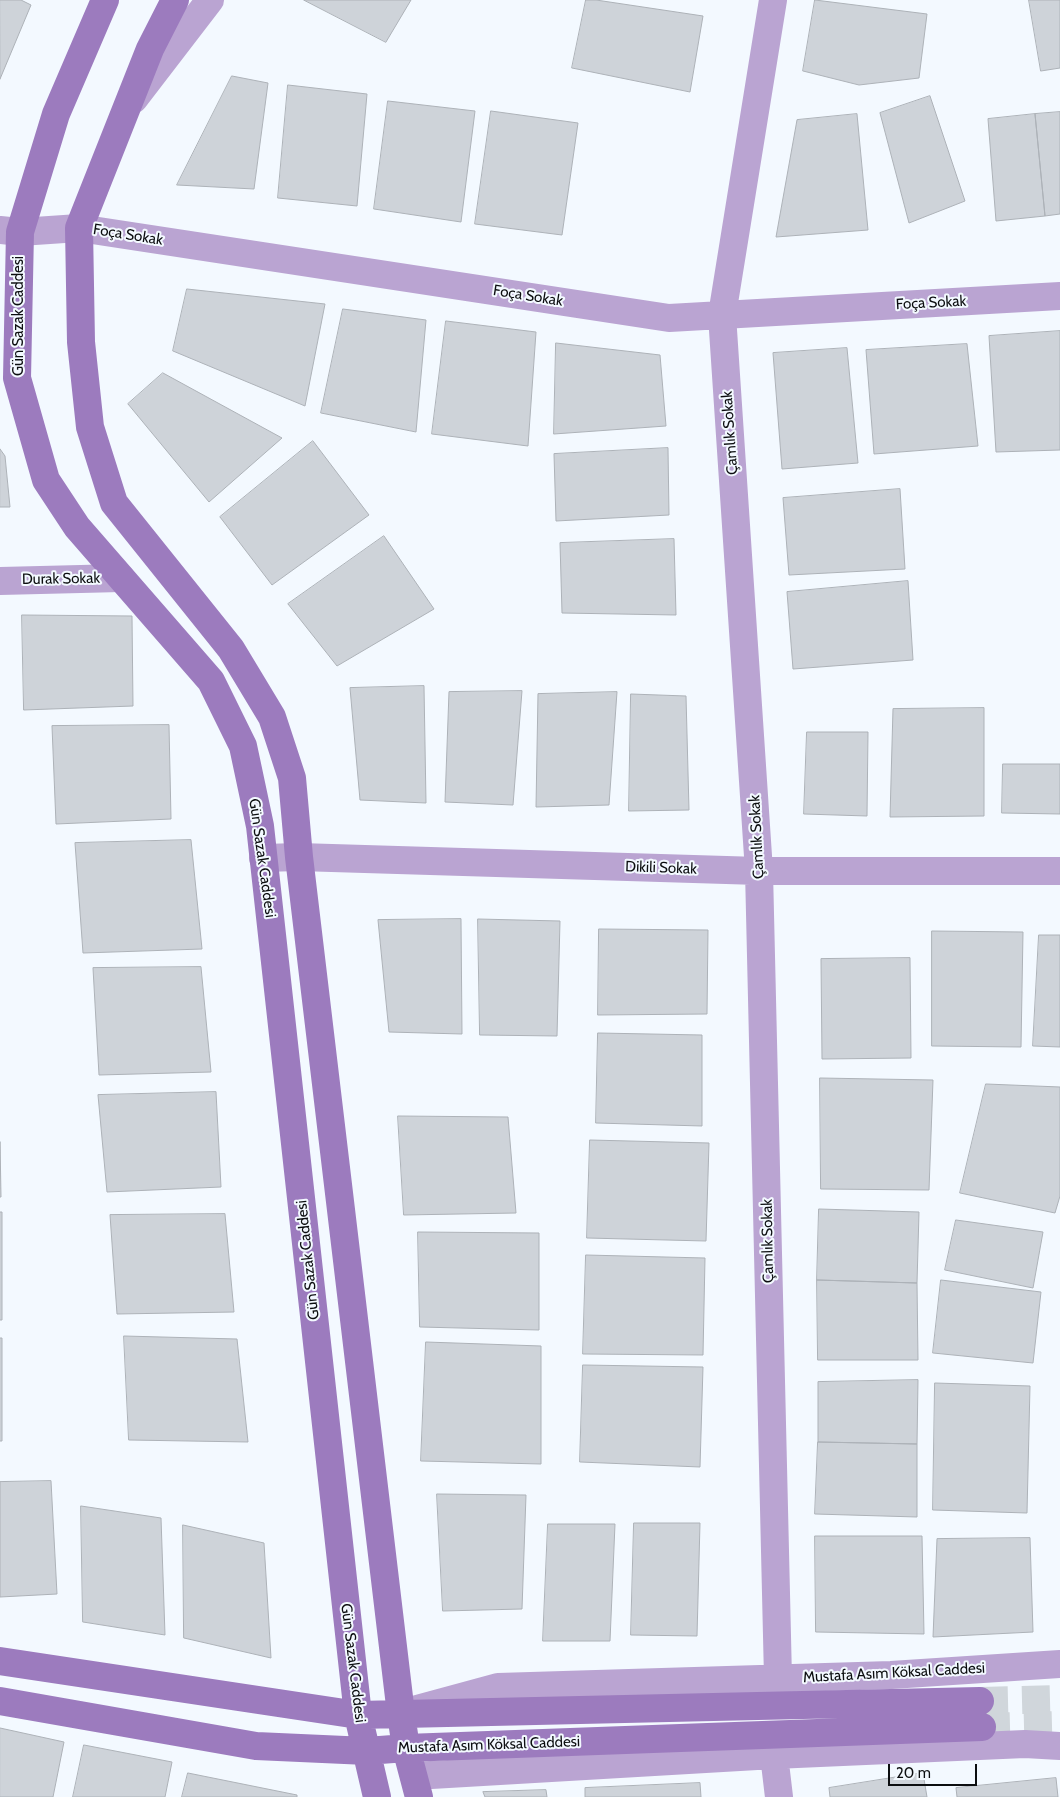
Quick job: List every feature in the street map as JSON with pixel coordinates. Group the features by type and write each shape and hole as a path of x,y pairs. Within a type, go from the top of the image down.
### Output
{"main road":[{"name":"Gün Sazak Caddesi","path":"105,0 56,114 10,231 17,378 46,480 77,527 211,681 244,746 260,826 358,1715 377,1797"},
{"path":"174,0 150,49 79,228 81,342 90,427 114,503 231,649 272,717 292,778 299,857 401,1714 406,1748 417,1786"},
{"name":"Mustafa Asım Köksal Caddesi","path":"0,1661 358,1715 981,1714 367,1751 256,1746 0,1701"}],"street":[{"path":"127,108 210,0"},
{"name":"Çamlık Sokak","path":"773,0 722,315 760,871 778,1678"},
{"name":"Foça Sokak","path":"10,231 79,228 670,318 1060,296"},
{"name":"Durak Sokak","path":"0,581 121,578"},
{"name":"Dikili Sokak","path":"263,858 299,857 760,871 1060,871"},
{"name":"Mustafa Asım Köksal Caddesi","path":"401,1714 498,1687 891,1675 1060,1664"},
{"name":"Mustafa Asım Köksal Caddesi","path":"417,1786 774,1755 1025,1744 1060,1746"},
{"path":"774,1755 778,1797"}],"building":[{"path":"0,0 21,0 31,5 0,79"},
{"path":"304,0 411,0 386,42"},
{"path":"586,0 703,16 690,92 572,68"},
{"path":"815,0 927,14 919,78 859,85 803,71"},
{"path":"1029,0 1060,0 1060,68 1041,71"},
{"path":"232,76 268,83 254,189 177,185"},
{"path":"288,85 367,94 357,206 278,198"},
{"path":"930,96 965,201 909,223 880,113"},
{"path":"388,101 475,111 461,222 374,209"},
{"path":"491,111 578,123 562,235 475,224"},
{"path":"1060,112 1060,214 1045,216 1035,114"},
{"path":"857,114 868,230 776,237 797,120"},
{"path":"1035,114 1045,216 996,221 988,119"},
{"path":"187,289 325,304 305,406 173,351"},
{"path":"343,309 426,320 416,432 321,413"},
{"path":"446,321 536,332 528,446 432,434"},
{"path":"1060,331 1060,450 996,452 989,336"},
{"path":"556,343 660,355 666,426 554,434"},
{"path":"967,344 978,446 874,454 866,350"},
{"path":"847,348 858,463 782,469 773,353"},
{"path":"163,373 282,438 209,502 128,404"},
{"path":"313,441 369,515 272,585 220,517"},
{"path":"668,448 669,515 556,521 554,454"},
{"path":"0,449 5,456 10,507 0,507"},
{"path":"900,489 905,569 789,575 783,498"},
{"path":"384,536 434,609 337,666 288,604"},
{"path":"674,539 676,615 562,613 560,543"},
{"path":"908,581 913,660 793,669 787,592"},
{"path":"22,615 132,616 133,706 24,710"},
{"path":"424,686 426,803 360,800 350,688"},
{"path":"522,691 513,805 445,802 449,692"},
{"path":"617,692 609,805 536,807 538,694"},
{"path":"631,694 686,696 689,810 629,811"},
{"path":"984,708 984,816 890,817 893,709"},
{"path":"169,725 171,819 56,824 52,726"},
{"path":"807,732 868,732 867,816 804,814"},
{"path":"1003,764 1060,764 1060,814 1002,813"},
{"path":"191,840 202,949 83,953 75,843"},
{"path":"461,919 462,1034 389,1032 378,920"},
{"path":"478,919 560,921 557,1036 480,1035"},
{"path":"599,929 708,930 707,1014 598,1015"},
{"path":"932,931 1023,932 1021,1047 932,1046"},
{"path":"1039,935 1060,935 1060,1047 1033,1046"},
{"path":"910,958 911,1058 822,1059 821,959"},
{"path":"201,967 211,1072 99,1075 93,968"},
{"path":"598,1033 702,1035 702,1126 596,1123"},
{"path":"820,1078 933,1080 929,1190 821,1189"},
{"path":"986,1084 1060,1087 1060,1196 1055,1213 960,1193"},
{"path":"216,1092 221,1187 107,1192 98,1095"},
{"path":"398,1116 508,1117 516,1213 404,1215"},
{"path":"590,1140 709,1143 706,1241 587,1238"},
{"path":"0,1142 1,1197 0,1197"},
{"path":"819,1209 919,1212 917,1283 817,1280"},
{"path":"0,1212 2,1212 2,1320 0,1320"},
{"path":"225,1214 234,1312 117,1314 110,1215"},
{"path":"956,1220 1043,1232 1033,1288 945,1270"},
{"path":"418,1232 539,1233 539,1330 420,1327"},
{"path":"586,1255 705,1258 703,1355 583,1354"},
{"path":"817,1280 917,1283 918,1360 818,1360"},
{"path":"941,1280 1041,1292 1033,1363 933,1353"},
{"path":"124,1336 237,1339 248,1442 129,1440"},
{"path":"0,1338 2,1338 2,1441 0,1441"},
{"path":"426,1342 541,1346 541,1464 421,1461"},
{"path":"583,1365 703,1367 700,1467 580,1462"},
{"path":"918,1380 917,1444 818,1442 818,1382"},
{"path":"935,1383 1030,1386 1027,1513 933,1510"},
{"path":"818,1442 917,1444 917,1517 815,1514"},
{"path":"51,1481 57,1594 0,1597 0,1482"},
{"path":"437,1494 526,1495 522,1609 443,1611"},
{"path":"81,1506 161,1518 165,1635 83,1622"},
{"path":"634,1523 700,1523 697,1636 631,1635"},
{"path":"548,1524 615,1524 610,1641 543,1641"},
{"path":"183,1525 264,1543 271,1658 184,1638"},
{"path":"815,1536 922,1536 924,1634 816,1632"},
{"path":"1030,1538 1033,1632 933,1637 937,1539"},
{"path":"0,1728 64,1742 53,1797 0,1797"},
{"path":"84,1745 172,1762 165,1797 73,1797"},
{"path":"188,1773 297,1795 297,1797 182,1797"},
{"path":"923,1773 927,1797 830,1797 829,1788"},
{"path":"1056,1778 1058,1797 957,1797 956,1788"},
{"path":"700,1783 701,1797 585,1797 585,1788"},
{"path":"546,1790 547,1797 485,1797 483,1792"}],"tunnel":[{"path":"980,1701 1060,1699"},
{"path":"982,1727 1060,1725"}]}
